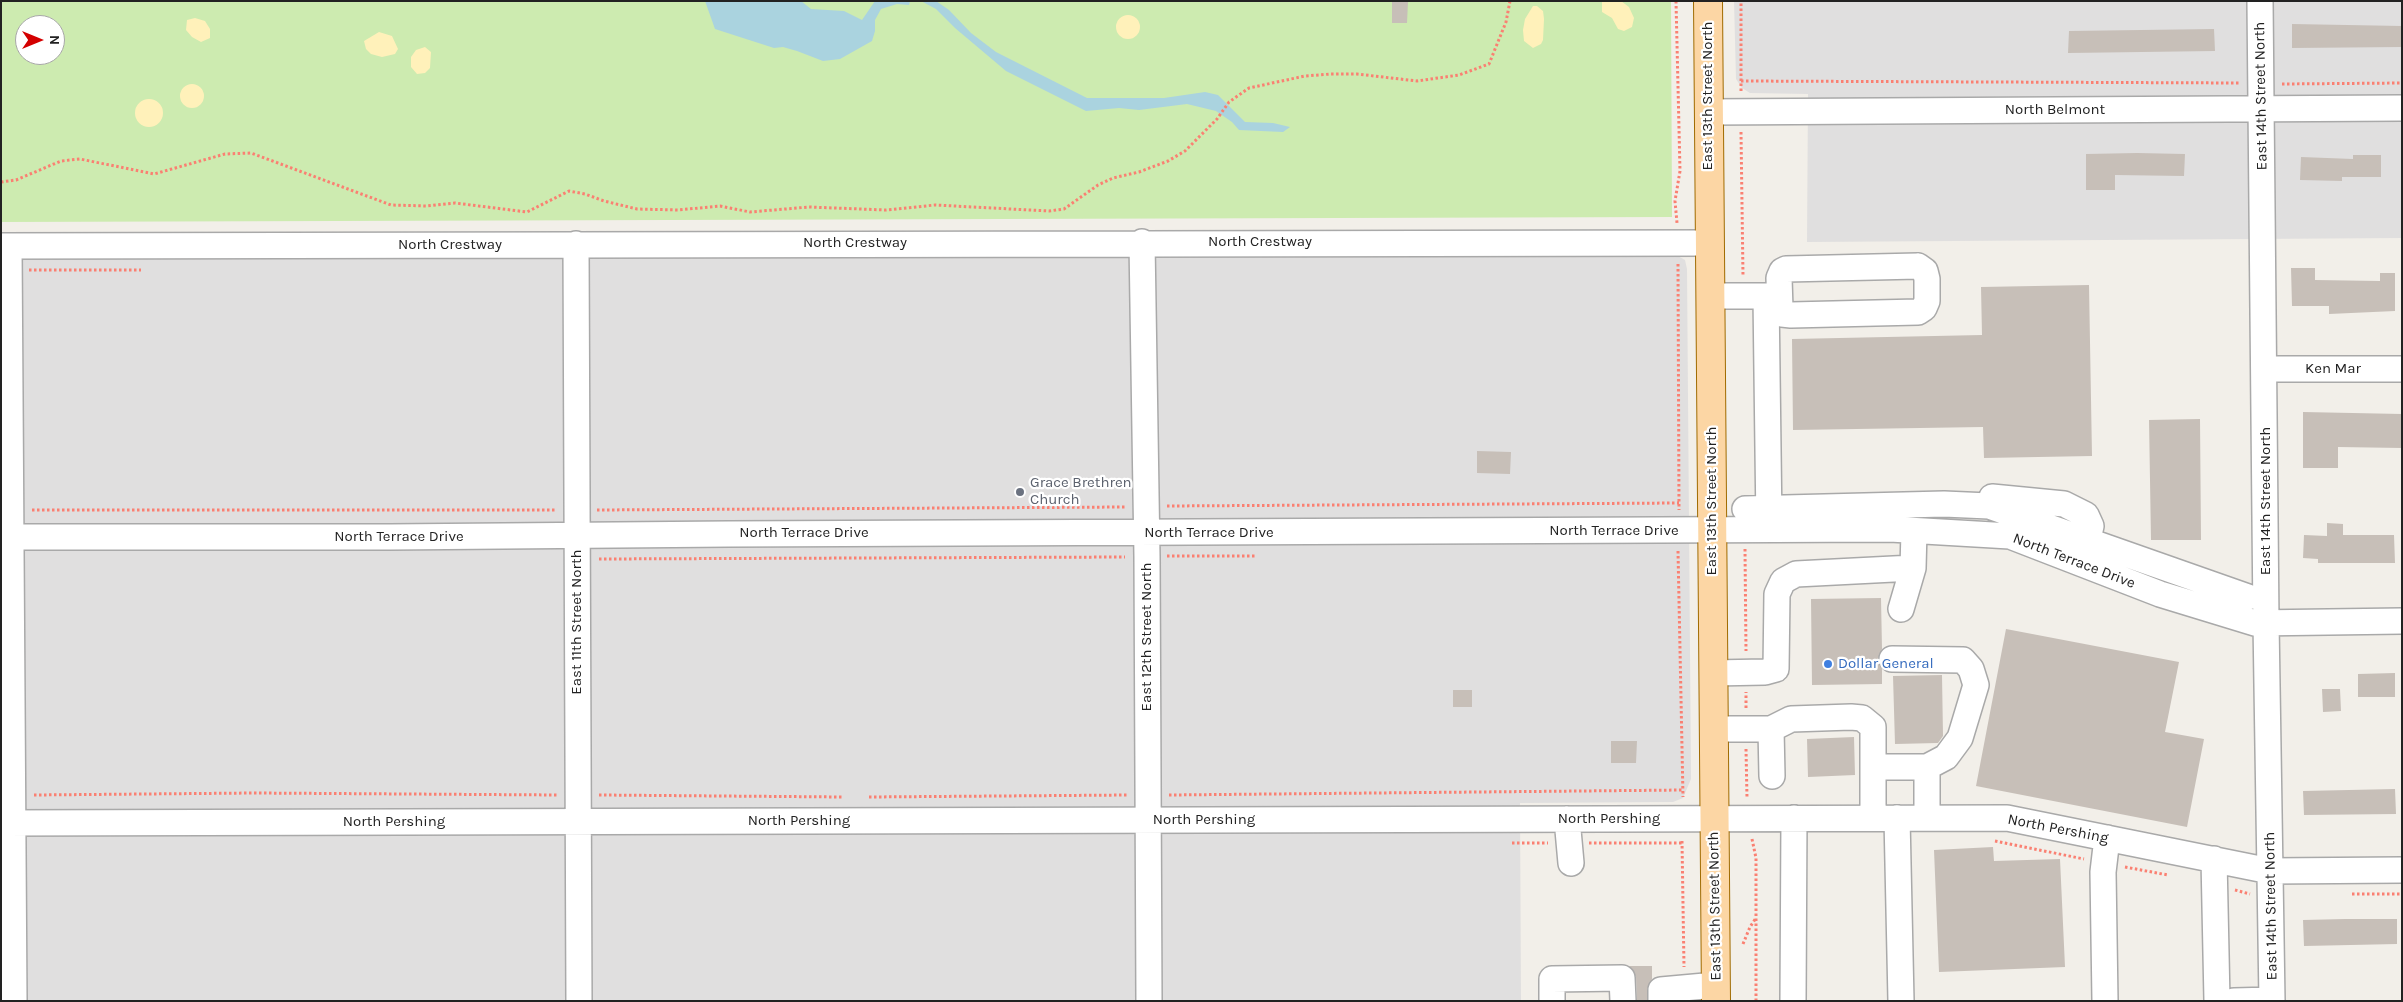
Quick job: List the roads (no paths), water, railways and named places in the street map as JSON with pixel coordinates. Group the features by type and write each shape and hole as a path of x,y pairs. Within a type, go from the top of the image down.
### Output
{"main road":[{"name":"East 13th Street North","path":"1708,1 1714,819 1719,997"}],"street":[{"name":"East 14th Street North","path":"2260,1 2272,1000"},
{"name":"North Belmont","path":"1708,112 2402,108"},
{"name":"North Crestway","path":"5,246 1142,242 1709,243"},
{"name":"East 12th Street North","path":"1142,242 1146,507 1149,1001"},
{"name":"East 11th Street North","path":"576,244 579,1001"},
{"path":"5,246 6,536 12,795 7,823 14,1001"},
{"path":"1772,296 1782,314 1910,314 1924,308 1927,301 1927,278 1925,271 1918,266 1786,269 1782,271 1772,296 1763,512 1944,504 1989,506 2004,515 2064,504 2086,515 2091,526 2085,553 2248,597"},
{"path":"1710,296 1772,296"},
{"name":"Ken Mar","path":"2265,369 2402,368"},
{"name":"North Terrace Drive","path":"6,536 1712,531 1763,512 1914,530 2004,515 2010,536 2085,553 2160,594 2255,623 2402,621"},
{"path":"1901,609 1913,568 1914,530"},
{"path":"1713,674 1765,672 1776,669 1778,594 1783,581 1796,574 1913,568"},
{"path":"1873,767 1927,767 1946,757 1960,738 1976,685 1971,670 1963,660 1892,659"},
{"path":"1714,729 1772,729 1791,719 1862,718 1873,727 1873,818"},
{"path":"1772,729 1772,776"},
{"path":"1927,767 1927,818"},
{"path":"1793,1001 1794,818"},
{"path":"1898,818 1901,1001"},
{"name":"North Pershing","path":"7,823 2006,818 2214,860 2270,883 2402,870"},
{"path":"1566,819 1571,863"},
{"path":"2105,1001 2104,863 2108,838"},
{"path":"2214,860 2216,1001"},
{"path":"1552,1001 1552,979 1622,978 1623,1001"},
{"path":"1661,1001 1661,990 1685,988 1719,997"},
{"path":"2234,1001 2272,1000"}],"water":[{"path":"705,1 801,1 811,9 844,11 862,20 875,1 910,1 909,5 897,4 881,9 875,20 875,31 872,41 840,59 823,61 797,51 783,47 774,48 715,29"},
{"path":"921,1 936,1 949,10 971,33 996,52 1087,98 1164,98 1205,92 1218,95 1245,122 1273,123 1290,127 1283,132 1239,130 1232,122 1216,111 1187,104 1139,110 1119,108 1086,111 1006,71 955,28 936,9"}],"place":[{"name":"Grace Brethren Church","path":"1020,492"},
{"name":"Dollar General","path":"1828,664"}]}
